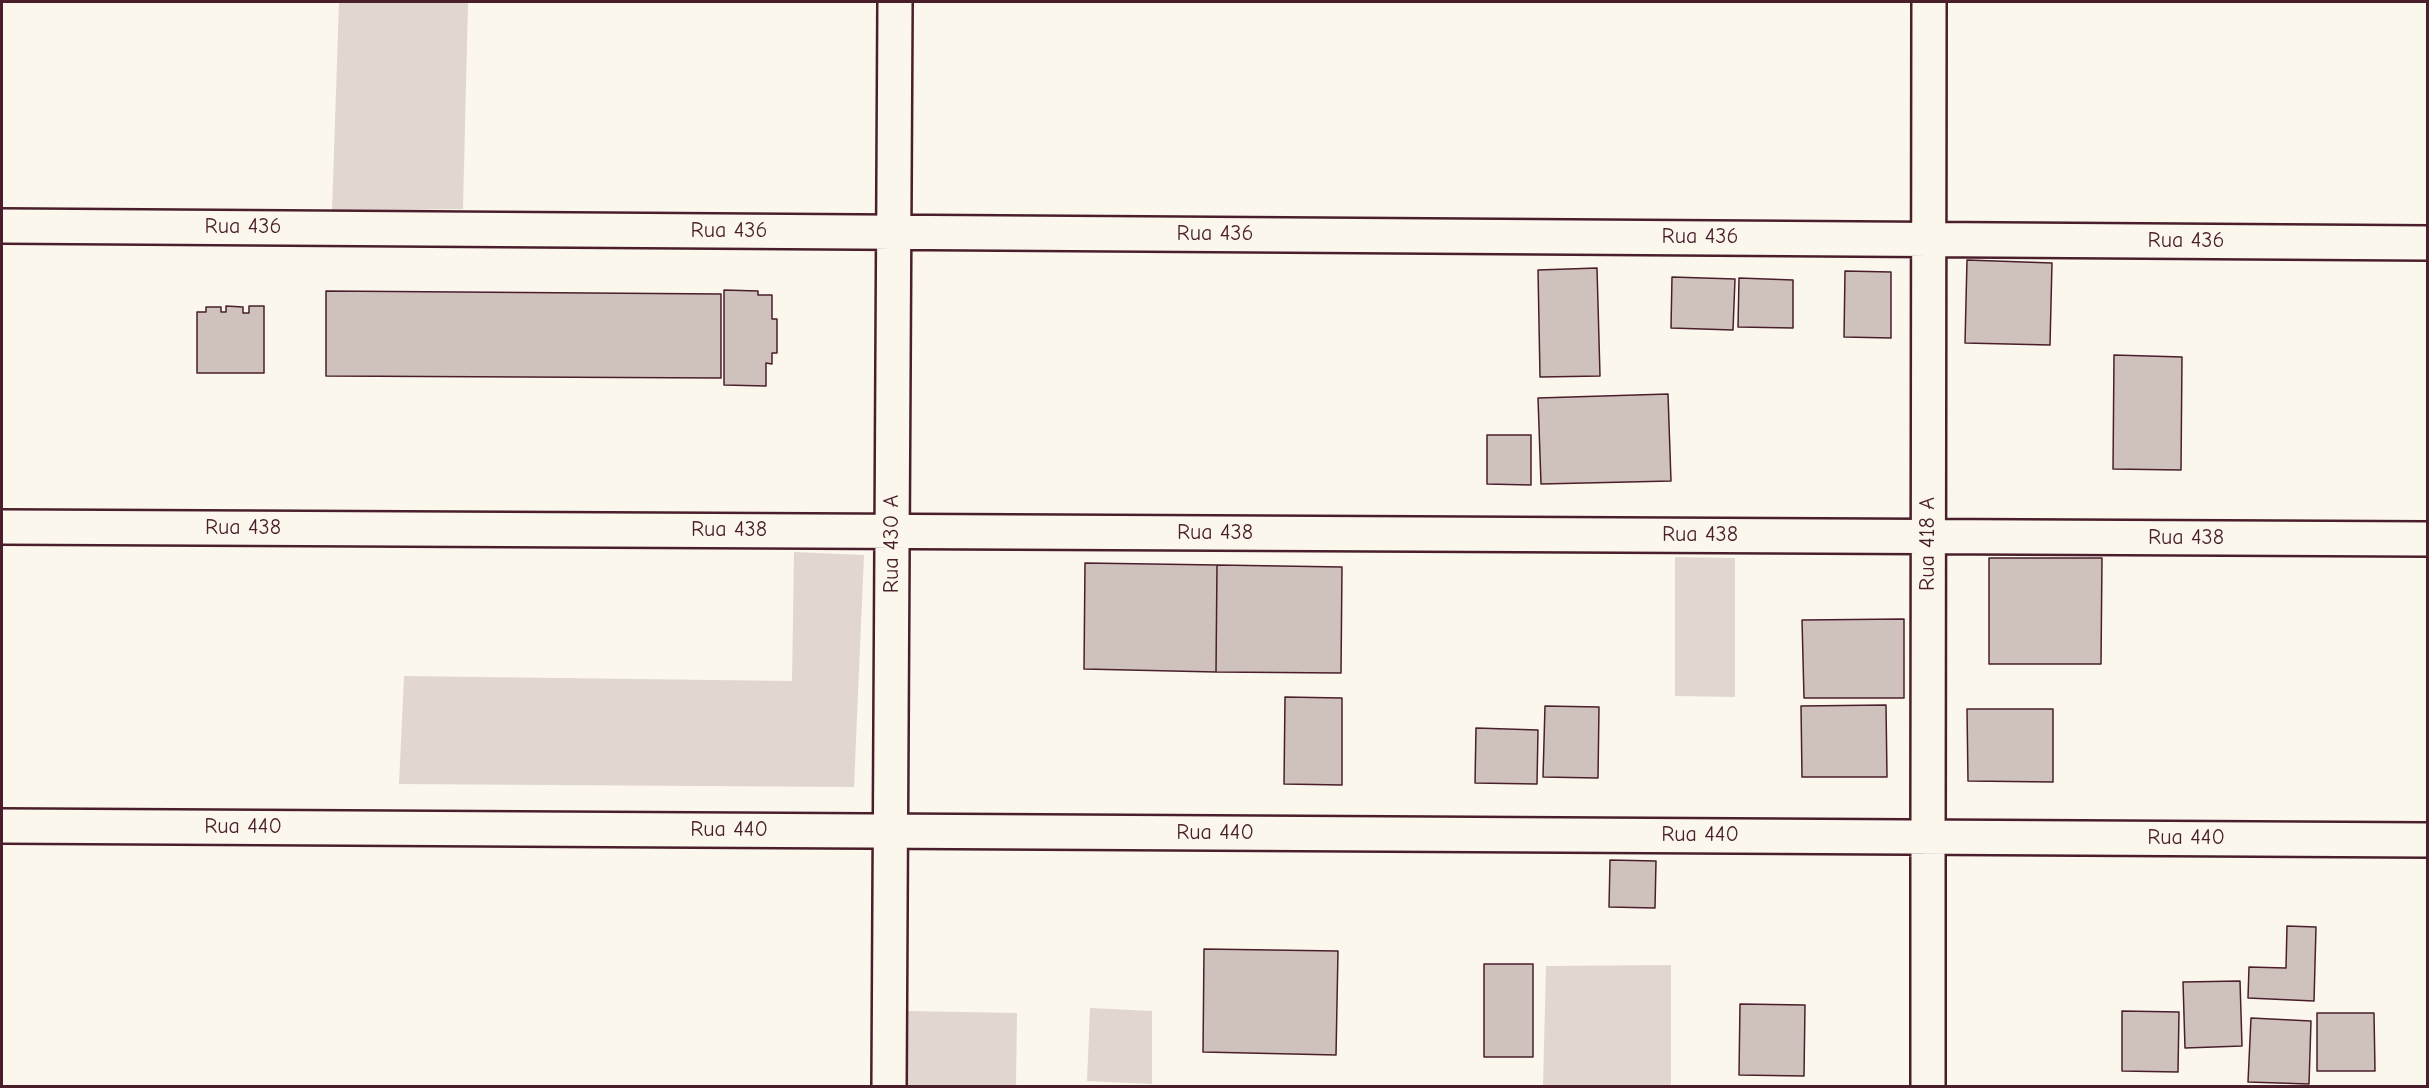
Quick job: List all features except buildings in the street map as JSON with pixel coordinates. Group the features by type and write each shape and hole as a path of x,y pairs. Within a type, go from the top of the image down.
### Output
{"street":[{"name":"Rua 430 A","path":"889,1086 895,2"},
{"name":"Rua 418 A","path":"1928,1086 1929,2"},
{"name":"Rua 436","path":"2,226 2427,243"},
{"name":"Rua 438","path":"2,527 2427,539"},
{"name":"Rua 440","path":"2,826 2427,840"}],"shaded area":[{"path":"339,2 468,2 463,209 332,211"},
{"path":"794,552 864,555 854,787 399,784 404,676 792,681"},
{"path":"1675,557 1735,558 1735,697 1675,696"},
{"path":"1671,965 1671,1086 1543,1086 1546,966"},
{"path":"1090,1008 1152,1011 1152,1084 1087,1081"},
{"path":"908,1011 1017,1013 1016,1086 908,1086"}]}
